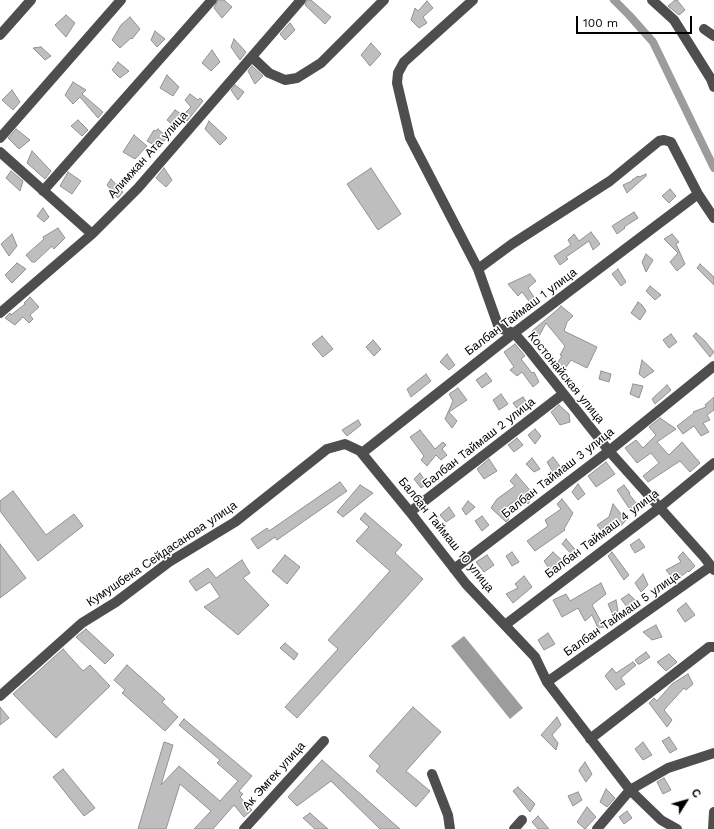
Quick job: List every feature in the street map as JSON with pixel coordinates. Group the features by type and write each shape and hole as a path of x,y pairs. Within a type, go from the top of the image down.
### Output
{"street":[{"path":"0,35 31,0"},
{"path":"0,138 121,0"},
{"path":"43,191 212,0"},
{"name":"Алимжан Ата улица","path":"0,314 92,234 138,188 301,0"},
{"path":"252,57 269,73 285,80 297,78 321,63 384,0"},
{"name":"Костонайская улица","path":"474,0 404,62 398,73 397,83 410,138 478,268 499,328 514,333 608,451 713,568"},
{"path":"652,0 674,20 711,79 714,87"},
{"path":"704,29 714,36"},
{"path":"478,268 512,244 610,181 659,141 664,140 671,142 698,194 714,218"},
{"path":"2,157 92,234"},
{"name":"Балбан Таймаш 1 улица","path":"362,453 514,333 698,194"},
{"name":"Балбан Таймаш 3 улица","path":"454,569 608,451 714,366"},
{"name":"Балбан Таймаш 2 улица","path":"410,512 563,394"},
{"name":"Балбан Таймаш 10 улица","path":"345,444 362,453 466,584 535,657 548,682 630,790 661,820 677,829"},
{"name":"Кумушбека Сейдасанова улица","path":"0,696 82,622 116,602 169,562 235,522 327,449 345,444"},
{"name":"Балбан Таймаш 4 улица","path":"505,625 659,508 714,463"},
{"name":"Балбан Таймаш 5 улица","path":"548,682 713,568"},
{"path":"590,739 710,647 714,647"},
{"name":"Ак Эмгек улица","path":"247,828 324,741"},
{"path":"598,829 630,790 668,768 714,753"},
{"path":"432,774 448,816 450,829"},
{"path":"714,812 714,829"},
{"path":"514,829 522,820"}],"shaded area":[{"path":"464,636 523,708 510,719 451,646"}],"building":[{"path":"218,0 224,0 232,7 222,18 214,8"},
{"path":"307,0 311,0 331,17 325,24 305,5"},
{"path":"677,0 685,10 679,15 668,6"},
{"path":"427,1 433,8 423,17 427,23 419,28 411,20 415,8 418,11"},
{"path":"66,15 75,23 66,37 55,25"},
{"path":"130,17 140,29 132,39 131,38 120,48 112,40 121,25"},
{"path":"290,23 295,30 285,40 280,34"},
{"path":"155,31 165,39 157,47 151,40"},
{"path":"234,39 246,52 240,60 231,47"},
{"path":"371,43 381,54 370,66 361,55"},
{"path":"41,47 51,56 45,60 33,48"},
{"path":"212,50 220,62 211,71 202,63"},
{"path":"118,62 129,71 120,78 112,70"},
{"path":"252,66 263,76 255,84 248,71"},
{"path":"167,75 179,87 173,96 160,88"},
{"path":"73,82 86,90 82,94 103,112 98,118 80,97 73,104 65,95"},
{"path":"235,85 244,92 238,100 231,90"},
{"path":"12,90 20,102 13,110 2,100"},
{"path":"190,94 198,100 200,98 203,101 187,121 183,115 191,107 185,100"},
{"path":"175,110 181,114 173,125 167,120"},
{"path":"78,120 88,130 82,136 71,126"},
{"path":"209,121 227,138 220,145 205,129"},
{"path":"16,129 30,140 19,149 8,138"},
{"path":"158,129 167,137 159,148 147,141 154,130 156,131"},
{"path":"134,135 147,146 135,159 123,152"},
{"path":"32,151 51,171 45,179 27,163"},
{"path":"164,168 172,180 166,187 156,178"},
{"path":"371,168 401,214 378,230 347,184"},
{"path":"11,171 23,181 20,191 6,178"},
{"path":"68,172 81,181 72,194 60,186"},
{"path":"646,174 646,176 627,193 623,185 632,181 638,176 639,177"},
{"path":"111,179 123,192 118,198 107,185"},
{"path":"670,189 676,196 669,203 662,196"},
{"path":"43,208 49,217 44,222 37,216"},
{"path":"634,212 638,218 624,227 625,228 617,234 612,226"},
{"path":"58,228 65,238 54,249 52,246 35,262 32,262 26,255 44,239 43,237"},
{"path":"591,232 600,244 593,250 589,241 566,257 568,259 560,265 554,256 571,245 568,240 574,234 579,241"},
{"path":"12,234 17,246 9,256 1,244"},
{"path":"672,234 679,242 676,244 685,264 677,271 670,262 678,253 664,239"},
{"path":"646,254 653,260 646,272 642,262"},
{"path":"17,263 26,269 12,283 5,275"},
{"path":"700,264 714,277 714,285 697,268"},
{"path":"618,269 626,282 621,286 612,274"},
{"path":"530,274 536,281 528,288 537,302 532,305 522,292 518,296 508,284"},
{"path":"650,286 661,295 655,300 646,291"},
{"path":"30,297 39,307 30,315 33,319 29,323 23,317 15,325 5,318 10,313 11,315 25,304 24,303"},
{"path":"638,302 646,311 640,320 631,313"},
{"path":"561,306 573,316 567,322 564,331 597,347 587,368 571,360 561,374 554,368 562,356 560,355 565,346 546,323 537,340 532,331"},
{"path":"696,333 714,352 710,357 693,336"},
{"path":"671,334 677,342 669,348 663,340"},
{"path":"322,336 333,349 323,357 312,344"},
{"path":"373,340 381,349 374,356 366,347"},
{"path":"515,344 525,356 521,359 532,373 534,372 539,382 533,387 522,372 517,376 510,370 514,367 504,352"},
{"path":"447,354 455,365 449,370 440,362"},
{"path":"642,360 654,371 644,378 639,374"},
{"path":"601,371 611,374 609,382 599,379"},
{"path":"486,373 492,381 482,388 476,380"},
{"path":"426,374 431,381 411,397 407,389"},
{"path":"633,384 643,386 639,398 630,394"},
{"path":"667,385 671,390 655,404 652,399"},
{"path":"458,388 467,400 449,412 457,421 452,428 445,419 453,401 449,394"},
{"path":"501,394 508,404 499,410 493,400"},
{"path":"523,397 529,406 520,412 513,403"},
{"path":"714,397 714,410 707,415 710,420 703,423 709,432 701,436 694,426 683,434 677,426 694,413 693,412 706,407 705,405"},
{"path":"559,405 569,414 570,422 560,425 551,412"},
{"path":"660,418 676,429 657,442 669,455 682,442 700,463 690,472 680,461 648,482 643,476 659,463 651,453 637,463 625,448 636,440 643,448 656,435 649,427"},
{"path":"358,420 361,425 347,436 342,430"},
{"path":"535,429 541,436 535,444 528,435"},
{"path":"420,430 435,449 443,442 446,445 442,449 447,455 441,460 436,455 427,466 421,460 424,456 410,437"},
{"path":"517,438 523,445 514,452 508,445"},
{"path":"553,457 562,469 554,474 547,462"},
{"path":"532,458 540,469 534,472 526,464"},
{"path":"489,459 497,471 484,479 477,469"},
{"path":"606,462 615,474 596,487 588,476"},
{"path":"420,473 427,484 421,488 414,479"},
{"path":"516,474 534,495 528,504 522,496 502,510 509,519 506,522 491,508 497,499 515,486 510,481"},
{"path":"340,482 347,491 277,540 275,537 258,549 251,539 267,528 269,531"},
{"path":"578,484 585,494 578,500 572,492"},
{"path":"360,485 373,493 343,517 337,512"},
{"path":"624,485 640,508 633,514 617,490"},
{"path":"13,491 46,535 74,514 83,526 38,561 0,511 0,501"},
{"path":"562,499 573,513 564,529 565,530 535,551 527,541 548,526 545,520 561,509 557,504"},
{"path":"468,501 475,507 466,515 462,509"},
{"path":"613,504 626,520 621,526 619,524 604,534 597,525 609,517"},
{"path":"449,507 455,516 446,522 440,515"},
{"path":"365,513 402,545 395,553 423,579 297,718 285,707 338,649 328,640 390,571 356,541 369,527 360,519"},
{"path":"482,516 489,525 482,531 475,521"},
{"path":"566,539 579,554 575,558 562,544"},
{"path":"639,539 645,547 635,553 630,545"},
{"path":"0,544 26,578 0,598"},
{"path":"512,552 519,562 512,566 506,556"},
{"path":"553,552 565,563 553,574 544,561"},
{"path":"612,552 629,575 624,580 608,556"},
{"path":"683,552 695,566 675,581 666,570 681,562 678,557"},
{"path":"285,555 300,567 287,584 272,571"},
{"path":"487,555 494,565 484,572 476,562"},
{"path":"242,560 250,573 243,578 269,605 238,635 204,607 220,597 210,582 196,591 189,581 208,568 216,578"},
{"path":"643,574 648,585 641,592 635,583"},
{"path":"524,576 532,587 513,603 506,594 518,588 515,584"},
{"path":"601,583 606,594 592,605 604,627 598,628 592,615 585,621 578,608 562,617 553,600 566,594 570,601"},
{"path":"629,594 638,603 630,611 621,599"},
{"path":"616,600 618,611 613,615 608,604"},
{"path":"686,603 695,615 685,622 677,610"},
{"path":"656,625 662,637 652,640 643,632"},
{"path":"86,629 114,655 105,664 76,637"},
{"path":"548,633 555,644 544,650 538,640"},
{"path":"285,643 298,654 294,660 280,648"},
{"path":"63,649 83,671 90,665 110,686 56,738 13,694"},
{"path":"646,652 650,657 638,664 635,660"},
{"path":"669,654 677,662 666,671 657,662"},
{"path":"633,662 636,665 621,678 625,684 616,690 605,676 612,668 616,673"},
{"path":"127,665 165,699 162,702 178,717 165,731 122,693 125,690 114,680"},
{"path":"688,674 693,684 686,690 684,688 664,710 672,720 667,727 649,703 654,698 657,701 672,684"},
{"path":"0,707 9,718 0,725"},
{"path":"413,707 441,732 406,771 430,791 416,807 376,771 380,766 369,756"},
{"path":"557,717 561,725 552,735 558,743 556,750 541,735"},
{"path":"184,719 252,776 239,791 243,794 240,797 252,810 244,817 234,805 213,829 194,829 211,811 180,784 166,829 138,829 164,742 173,745 161,785 179,766 220,801 238,781 217,763 220,760 179,725"},
{"path":"669,737 677,749 670,753 662,741"},
{"path":"643,742 652,755 643,760 635,749"},
{"path":"322,760 400,829 380,829 331,781 297,806 288,797"},
{"path":"585,762 592,774 586,782 579,771"},
{"path":"63,769 95,808 84,816 53,777"},
{"path":"664,778 671,790 663,794 657,782"},
{"path":"518,787 535,804 530,812 513,791"},
{"path":"606,789 615,798 607,807 600,802"},
{"path":"578,792 582,800 573,806 568,796"},
{"path":"587,807 596,817 585,829 577,822"},
{"path":"627,811 632,818 624,824 619,817"},
{"path":"310,813 328,829 315,829 303,818"},
{"path":"538,816 549,829 538,829 532,822"}],"waterway":[{"path":"614,0 653,42 714,168"}]}
